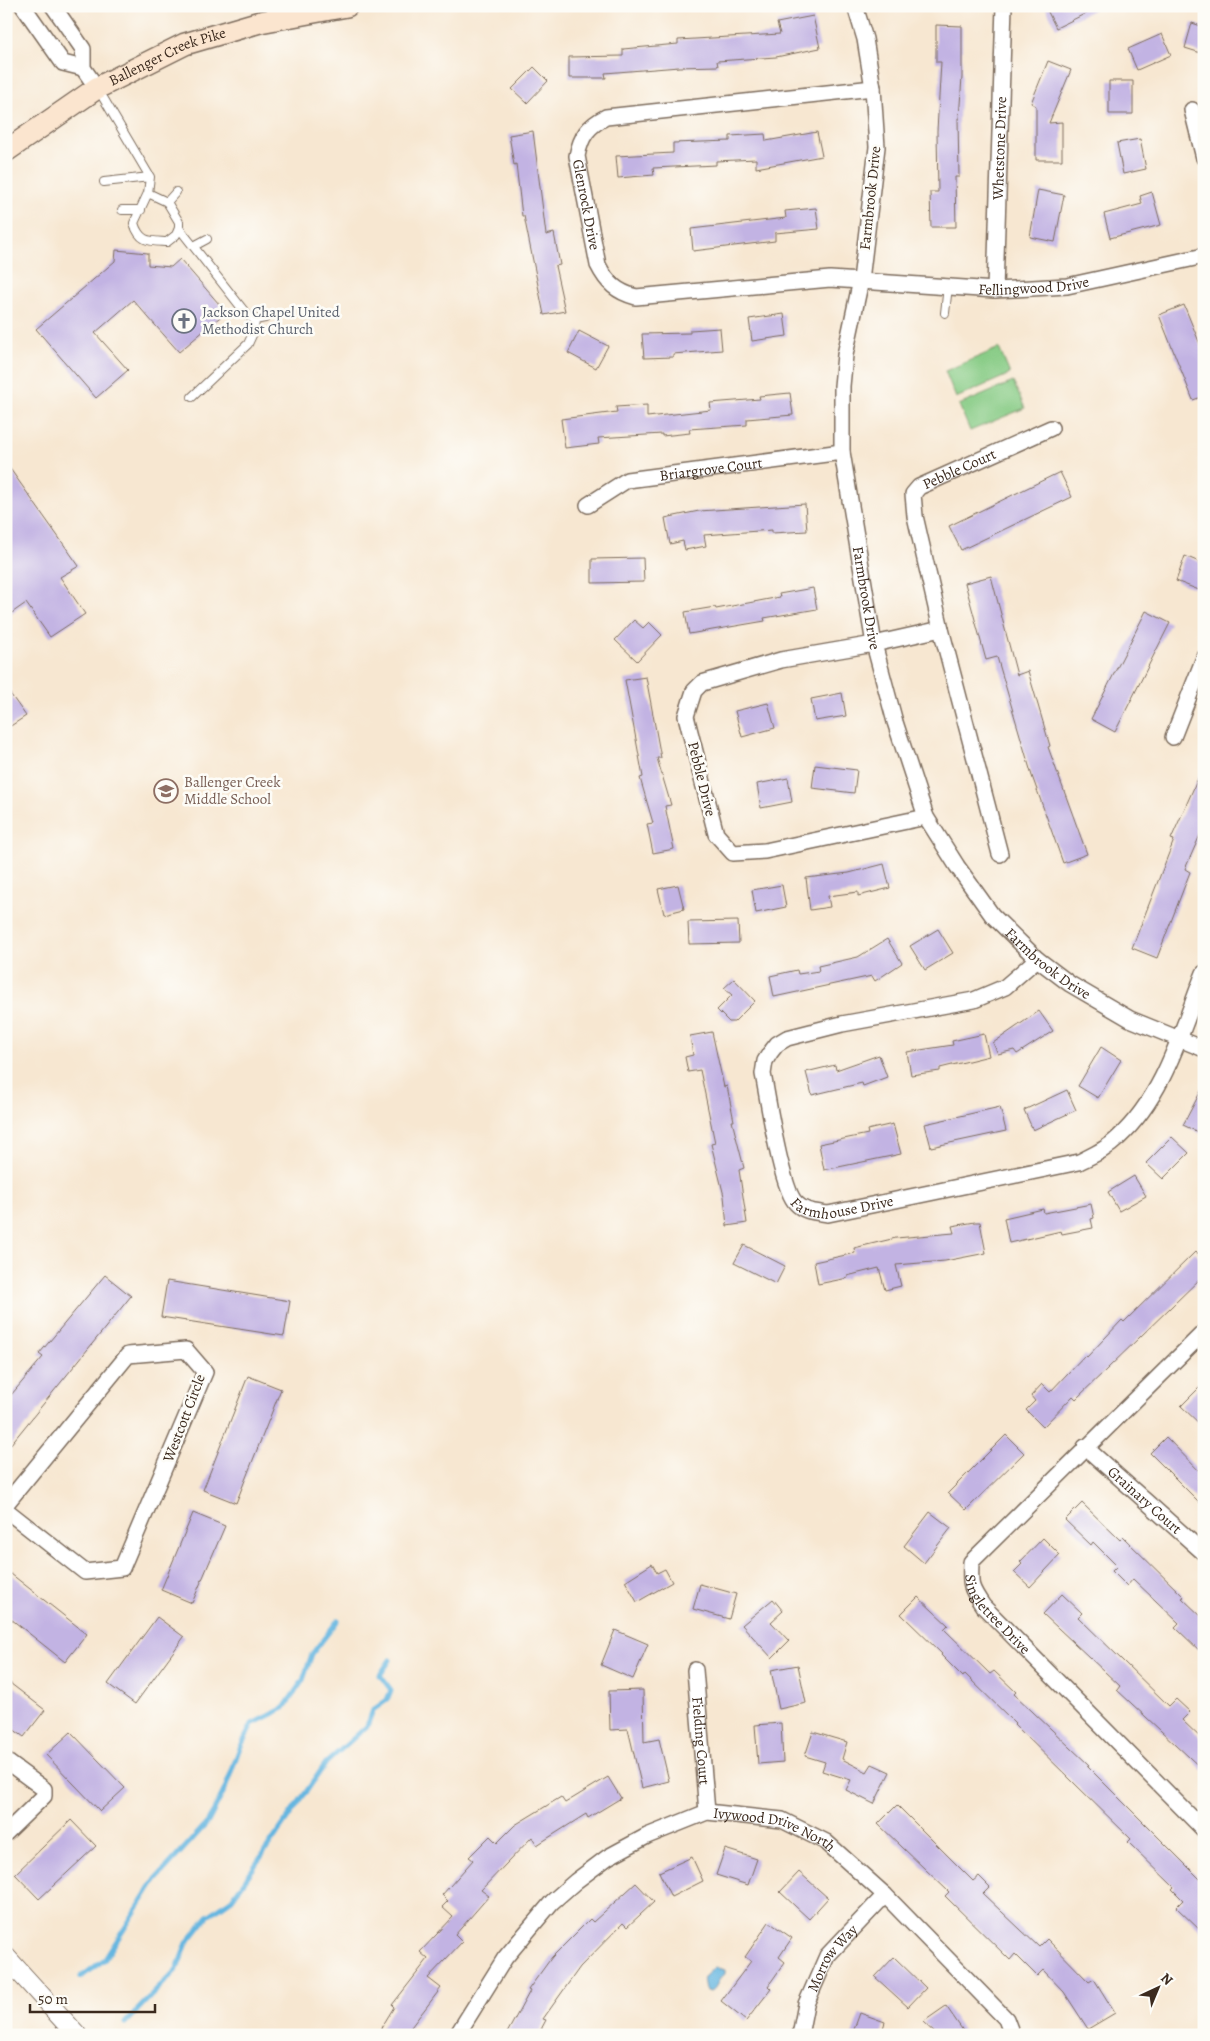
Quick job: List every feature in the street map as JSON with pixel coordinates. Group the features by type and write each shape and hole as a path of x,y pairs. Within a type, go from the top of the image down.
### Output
{"main road":[{"name":"Ballenger Creek Pike","path":"6,152 97,88 185,44 260,22 347,6"}],"street":[{"path":"23,6 63,62 82,68 97,88"},
{"path":"53,6 83,49 82,68"},
{"name":"Farmbrook Drive","path":"855,6 865,39 874,88 877,146 861,280 845,355 842,386 842,452 874,644 895,722 926,817 992,916 1037,959 1070,984 1130,1019 1204,1049"},
{"name":"Whetstone Drive","path":"995,290 1004,6"},
{"name":"Glenrock Drive","path":"861,280 830,279 649,297 623,294 612,287 598,265 577,156 579,143 585,132 594,123 606,117 874,88"},
{"path":"1192,110 1204,158"},
{"name":"Fellingwood Drive","path":"861,280 995,290 1067,286 1204,256"},
{"name":"Pebble Court","path":"1000,854 941,629 915,516 913,494 918,487 1051,428"},
{"name":"Briargrove Court","path":"588,505 627,480 842,452"},
{"path":"874,644 941,629"},
{"name":"Pebble Drive","path":"874,644 781,660 702,684 694,691 686,716 716,834 733,853 765,851 926,817"},
{"path":"1173,737 1200,682 1204,658"},
{"name":"Farmhouse Drive","path":"1037,959 1005,987 974,1000 842,1024 787,1038 777,1044 765,1061 764,1074 782,1168 794,1202 803,1209 828,1214 1079,1162 1098,1153 1117,1140 1148,1104 1161,1082 1178,1039"},
{"path":"1178,1039 1204,973"},
{"name":"Singletree Drive","path":"1204,1332 971,1562 971,1588 983,1606 1204,1830"},
{"name":"Westcott Circle","path":"6,1504 128,1355 186,1350 205,1372 122,1568 85,1572 6,1510"},
{"name":"Grainary Court","path":"1086,1448 1204,1553"},
{"name":"Fielding Court","path":"695,1670 707,1812"},
{"path":"6,1761 44,1789 44,1796 6,1833"},
{"name":"Ivywood Drive North","path":"457,2035 505,1958 552,1902 608,1857 647,1836 707,1812 782,1820 826,1842 885,1894 1006,2019 1012,2035"},
{"name":"Morrow Way","path":"800,2035 806,2004 827,1956 885,1894"},
{"path":"6,1957 77,2035"}],"lane":[{"path":"97,88 150,177 148,193 134,224 136,232 143,239 167,242 176,236 179,222 167,202 148,193"},
{"path":"104,182 150,177"},
{"path":"167,202 176,192"},
{"path":"122,210 141,210"},
{"path":"179,228 248,316 256,320 265,318"},
{"path":"194,246 206,239"},
{"path":"946,313 948,286"},
{"path":"192,398 248,344 254,331 256,320"}],"green space":[{"path":"999,348 1010,374 956,398 945,371"},
{"path":"1013,382 1025,408 970,431 959,405"}],"water":[{"path":"715,1967 724,1970 724,1974 710,1992 705,1990 703,1978"}],"building":[{"path":"1045,6 1101,6 1056,28"},
{"path":"813,16 820,48 776,57 717,61 718,66 605,73 606,78 569,78 569,57 623,56 623,49 678,44 678,40 780,34 777,23"},
{"path":"1192,23 1204,27 1204,54 1185,48"},
{"path":"936,25 962,26 962,77 958,118 959,177 955,177 956,227 931,227 930,192 938,192 937,131 941,62 936,62"},
{"path":"1162,34 1171,55 1137,70 1128,49"},
{"path":"1048,61 1071,70 1049,123 1062,122 1062,160 1036,160 1036,106 1031,103"},
{"path":"534,67 548,81 527,103 512,89"},
{"path":"1109,81 1133,81 1133,114 1109,114"},
{"path":"533,131 546,235 554,233 560,265 555,266 565,311 544,315 524,216 522,216 516,164 514,165 509,135"},
{"path":"817,132 822,156 756,168 756,159 716,161 716,165 653,168 654,175 618,178 616,156 673,153 673,143 730,141 730,136 765,134 766,141"},
{"path":"1140,139 1146,169 1123,174 1117,143"},
{"path":"1038,190 1064,195 1055,242 1030,237"},
{"path":"1152,192 1161,225 1110,238 1104,214 1142,204 1140,196"},
{"path":"816,208 819,229 775,233 775,241 693,251 691,229 786,218 785,211"},
{"name":"Jackson Chapel United Methodist Church","path":"116,250 148,253 148,265 171,267 180,259 226,312 179,352 133,300 95,333 128,370 96,398 36,329 115,261"},
{"path":"1184,305 1204,354 1204,396 1193,400 1159,315"},
{"path":"784,314 787,336 752,341 749,319"},
{"path":"720,328 722,350 673,354 673,357 644,358 642,334 690,333 690,330"},
{"path":"579,331 608,346 596,368 568,353"},
{"path":"790,393 793,415 747,419 747,425 689,429 690,433 598,438 599,444 565,448 561,419 617,412 616,407 647,405 647,417 711,410 710,403 760,399 759,396"},
{"path":"6,463 79,566 60,577 85,614 50,637 26,603 6,617"},
{"path":"1060,472 1072,497 961,550 949,526"},
{"path":"805,504 807,531 772,533 772,530 704,535 706,546 685,550 683,541 670,544 665,518 699,511"},
{"path":"1185,556 1204,564 1204,592 1176,581"},
{"path":"643,558 644,582 592,583 592,559"},
{"path":"991,576 1017,675 1028,671 1050,746 1048,747 1087,854 1063,863 1032,776 997,657 986,660 965,583"},
{"path":"813,588 817,609 764,618 765,621 689,634 685,612 715,607 716,609 780,597 779,594"},
{"path":"1146,611 1170,623 1115,732 1091,719"},
{"path":"634,620 643,628 649,622 662,635 637,661 615,640"},
{"path":"646,677 661,758 657,758 671,805 665,806 674,849 653,853 647,824 653,823 640,778 643,777 625,680"},
{"path":"6,688 26,716 6,729"},
{"path":"842,693 846,716 815,721 811,699"},
{"path":"768,703 775,728 742,737 735,711"},
{"path":"815,765 857,770 854,793 812,788"},
{"path":"1204,765 1204,826 1185,869 1190,872 1157,958 1132,948 1174,840 1171,839"},
{"path":"788,778 792,802 761,808 757,784"},
{"path":"884,864 890,888 858,896 858,892 828,896 830,907 810,910 806,878 849,873"},
{"path":"678,885 684,909 664,914 658,889"},
{"path":"782,885 786,907 756,913 752,890"},
{"path":"738,921 739,943 689,944 688,922"},
{"path":"938,929 953,953 925,970 910,946"},
{"path":"887,939 902,963 875,981 872,976 774,997 770,976 797,970 798,974 819,971 818,966 858,957"},
{"path":"734,979 755,1001 734,1022 729,1022 717,1010 732,995 724,988"},
{"path":"1039,1011 1053,1031 1017,1054 1014,1050 998,1054 993,1043"},
{"path":"712,1032 724,1087 727,1086 734,1121 732,1121 744,1168 739,1170 747,1223 727,1226 724,1196 711,1144 715,1143 700,1070 688,1072 685,1057 693,1055 690,1036"},
{"path":"984,1034 989,1056 940,1068 940,1071 911,1075 907,1052 953,1045 952,1041"},
{"path":"1101,1047 1121,1060 1098,1098 1078,1086"},
{"path":"879,1055 887,1077 863,1086 862,1083 812,1095 806,1072 835,1065 836,1070"},
{"path":"1204,1085 1204,1135 1183,1125"},
{"path":"1067,1090 1076,1110 1033,1130 1024,1110"},
{"path":"1000,1107 1006,1131 931,1147 925,1124"},
{"path":"893,1124 901,1154 824,1170 819,1144 868,1134 867,1130"},
{"path":"1172,1137 1189,1153 1163,1179 1146,1163"},
{"path":"1134,1176 1146,1196 1119,1211 1108,1192"},
{"path":"1091,1204 1094,1218 1091,1219 1093,1228 1062,1234 1061,1231 1009,1243 1004,1218 1043,1209 1044,1213"},
{"path":"980,1222 986,1253 945,1261 896,1265 901,1286 885,1290 879,1268 847,1276 848,1278 818,1284 814,1262 855,1253 854,1248 896,1238 954,1233 952,1226"},
{"path":"744,1245 785,1266 776,1284 734,1263"},
{"path":"1195,1252 1204,1261 1204,1275 1076,1399 1073,1396 1043,1427 1026,1410 1035,1401 1031,1396 1042,1384 1050,1392 1085,1355 1087,1357 1122,1320 1124,1322"},
{"path":"105,1275 131,1296 6,1450 6,1401 43,1357 39,1354"},
{"path":"167,1281 290,1301 284,1336 161,1317"},
{"path":"248,1376 281,1389 236,1503 203,1490"},
{"path":"1204,1383 1204,1428 1181,1406"},
{"path":"1006,1435 1024,1453 966,1510 948,1493"},
{"path":"1166,1437 1204,1476 1204,1507 1150,1453"},
{"path":"1082,1503 1120,1540 1123,1537 1204,1619 1204,1655 1175,1627 1179,1623 1133,1579 1127,1586 1112,1571 1117,1566 1093,1542 1091,1545 1065,1520"},
{"path":"930,1512 951,1528 924,1563 904,1546"},
{"path":"193,1513 225,1526 192,1603 161,1590"},
{"path":"1043,1538 1060,1555 1030,1587 1014,1572 1022,1564 1020,1562"},
{"path":"652,1564 657,1573 665,1569 672,1582 637,1602 625,1581"},
{"path":"6,1570 87,1634 65,1662 6,1615"},
{"path":"700,1584 736,1594 729,1619 693,1609"},
{"path":"1062,1594 1082,1613 1078,1617 1169,1706 1176,1699 1190,1712 1182,1720 1204,1741 1204,1771 1117,1690 1120,1686 1043,1614"},
{"path":"918,1597 948,1625 944,1629 990,1674 994,1671 1016,1692 1014,1694 1089,1765 1087,1766 1204,1883 1204,1934 1176,1907 1183,1900 1172,1889 1174,1887 1128,1842 1131,1839 965,1674 963,1677 901,1614"},
{"path":"773,1599 783,1611 771,1622 789,1641 772,1658 742,1625"},
{"path":"157,1617 184,1637 135,1704 108,1684"},
{"path":"615,1630 648,1644 633,1679 601,1665"},
{"path":"798,1665 806,1703 779,1709 771,1670"},
{"path":"6,1680 45,1710 24,1737 6,1724"},
{"path":"643,1690 644,1742 659,1739 669,1781 642,1788 628,1729 610,1730 609,1691"},
{"path":"781,1723 783,1762 758,1764 755,1725"},
{"path":"71,1732 125,1788 100,1811 46,1755"},
{"path":"813,1732 847,1742 842,1759 867,1772 872,1764 890,1772 874,1804 846,1790 851,1780 822,1771 825,1762 805,1756"},
{"path":"608,1777 621,1798 588,1818 586,1814 537,1845 532,1837 481,1890 489,1896 455,1935 462,1942 428,1978 441,1988 405,2035 377,2035 394,2007 392,2005 428,1959 420,1952 453,1917 442,1907 448,1901 442,1895 473,1860 469,1857 490,1836 497,1843 515,1825 561,1797 565,1803"},
{"path":"897,1805 973,1881 979,1876 990,1887 983,1894 1039,1947 1047,1939 1089,1982 1094,1979 1115,2013 1088,2029 1064,1992 1043,1970 1037,1976 1015,1954 1010,1960 945,1896 949,1892 878,1824"},
{"path":"71,1820 96,1846 39,1899 15,1874"},
{"path":"725,1849 757,1859 748,1885 716,1875"},
{"path":"692,1857 703,1881 671,1897 659,1872"},
{"path":"799,1872 828,1898 809,1919 780,1892"},
{"path":"636,1883 654,1902 627,1927 623,1923 580,1967 543,2019 546,2020 538,2035 506,2035 530,1991 528,1990 552,1957 590,1919 593,1922"},
{"path":"769,1922 792,1938 779,1957 785,1962 768,1986 771,1989 746,2021 721,2001 751,1961 745,1957"},
{"path":"894,1957 926,1988 908,2007 875,1977"},
{"path":"946,2006 966,2035 937,2035 923,2022"},
{"path":"860,2013 885,2022 881,2035 852,2035"}],"waterway":[{"path":"81,1977 105,1959 156,1879 208,1822 225,1789 239,1750 252,1724 284,1708 303,1680 312,1654 338,1620"},
{"path":"125,2023 177,1969 187,1943 208,1916 232,1899 326,1763 367,1726 373,1710 387,1700 391,1690 380,1675 390,1660"}],"place":[{"name":"Jackson Chapel United Methodist Church","path":"184,321"},
{"name":"Ballenger Creek Middle School","path":"166,791"}]}
